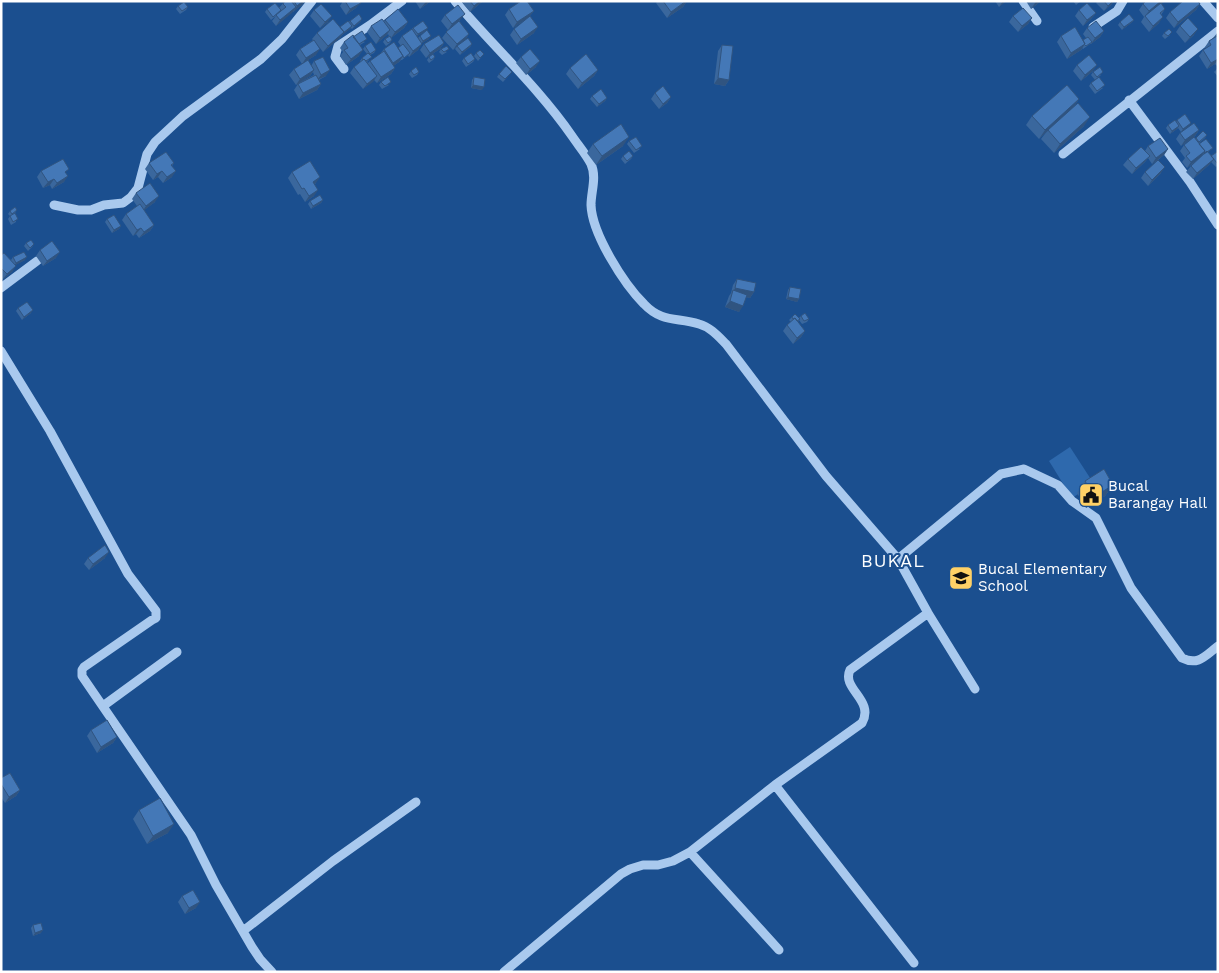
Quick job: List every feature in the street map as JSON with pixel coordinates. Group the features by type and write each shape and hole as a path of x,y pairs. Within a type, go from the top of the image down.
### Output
{"street":[{"path":"54,205 78,210 91,210 123,203 131,197 138,188 147,154 155,142 182,116 261,59 282,39 312,1"},
{"path":"344,69 335,57 338,46 402,1"},
{"path":"455,1 485,37 563,122 592,166 592,216 598,233 613,263 643,304 655,314 664,318 700,324 712,330 726,344 826,476 898,559 928,614 975,689"},
{"path":"1023,1 1037,21"},
{"path":"1093,27 1117,11 1123,1"},
{"path":"1202,1 1218,18"},
{"path":"1064,154 1129,100 1218,31"},
{"path":"1129,100 1190,182 1218,225"},
{"path":"1,288 37,262"},
{"path":"1,351 50,431 128,574 156,612 156,618 82,670 82,676 191,835 216,885 243,931 260,959 272,972"},
{"path":"898,559 1001,474 1024,469 1058,486 1072,501 1096,518 1132,588 1182,658 1190,662 1198,661 1218,646"},
{"path":"505,971 621,874 642,866 658,865 673,861 690,852 774,785 862,723 866,717 866,710 849,681 848,675 850,670 928,614"},
{"path":"103,706 177,652"},
{"path":"774,785 914,963"},
{"path":"243,931 333,861 416,802"},
{"path":"690,852 779,950"}],"shaded area":[{"path":"1070,447 1094,484 1072,498 1049,461"}],"building":[{"path":"285,1 291,1 296,7 280,20 276,15 286,7 283,4"},
{"path":"294,1 303,1 297,6"},
{"path":"345,1 360,1 361,3 350,9"},
{"path":"470,1 480,1 474,6"},
{"path":"521,1 527,1 534,11 517,22 509,9"},
{"path":"663,1 686,1 671,12"},
{"path":"1104,1 1113,1 1108,6"},
{"path":"1146,1 1161,1 1149,11 1143,4"},
{"path":"1183,1 1198,1 1200,4 1178,22 1170,12"},
{"path":"184,2 188,7 182,11 178,6"},
{"path":"275,3 281,10 273,17 267,9"},
{"path":"1087,3 1096,13 1087,20 1079,10"},
{"path":"1161,3 1165,9 1160,13 1163,17 1153,26 1145,16"},
{"path":"321,4 332,16 325,22 314,10"},
{"path":"458,5 465,14 452,24 445,15"},
{"path":"1023,8 1032,18 1022,26 1013,16"},
{"path":"398,9 408,22 395,32 385,20"},
{"path":"359,14 362,19 354,26 350,21"},
{"path":"1129,14 1134,20 1124,27 1120,22"},
{"path":"530,16 538,27 521,39 514,29"},
{"path":"1188,18 1198,29 1190,37 1180,26"},
{"path":"333,19 344,32 328,46 317,33"},
{"path":"382,19 390,30 380,38 371,26"},
{"path":"348,21 352,26 343,33 340,27"},
{"path":"423,21 428,28 418,34 413,28"},
{"path":"459,21 469,34 457,44 446,32"},
{"path":"1096,21 1104,31 1095,38 1087,28"},
{"path":"1075,27 1085,44 1071,53 1061,36"},
{"path":"412,29 422,44 413,51 402,36"},
{"path":"1169,29 1172,32 1168,36 1164,33"},
{"path":"427,30 431,36 423,41 420,36"},
{"path":"362,31 367,39 359,44 353,37"},
{"path":"353,35 363,50 351,59 344,50 348,48 344,42"},
{"path":"439,35 444,43 430,53 424,44"},
{"path":"390,36 392,40 388,43 385,39"},
{"path":"1217,36 1218,59 1211,63 1203,50 1211,45 1209,41"},
{"path":"1088,37 1092,42 1086,46 1083,40"},
{"path":"468,38 472,44 462,52 457,46"},
{"path":"314,40 320,49 306,58 300,49"},
{"path":"371,42 376,50 370,54 365,46"},
{"path":"394,42 403,56 393,63 384,49"},
{"path":"403,44 410,53 404,58 398,48"},
{"path":"722,45 733,46 729,80 718,78"},
{"path":"447,46 449,49 444,52 441,49"},
{"path":"530,49 540,61 530,69 521,57"},
{"path":"480,50 484,54 480,58 476,53"},
{"path":"384,51 395,68 381,77 370,61"},
{"path":"368,53 372,57 366,61 363,60 362,58"},
{"path":"471,53 475,59 468,64 464,58"},
{"path":"433,54 435,57 431,60 429,57"},
{"path":"586,54 598,70 582,83 570,68"},
{"path":"1089,55 1097,65 1085,75 1077,65"},
{"path":"323,57 330,70 321,75 314,61"},
{"path":"364,59 377,76 367,84 354,67"},
{"path":"308,60 314,70 300,79 294,69"},
{"path":"506,66 512,72 505,79 499,74"},
{"path":"416,67 419,72 414,75 411,71"},
{"path":"1100,67 1103,72 1097,77 1093,72"},
{"path":"316,75 321,84 303,93 298,84"},
{"path":"388,77 391,82 385,86 381,82"},
{"path":"474,77 485,79 484,87 473,85"},
{"path":"1099,77 1105,85 1097,91 1091,83"},
{"path":"1067,85 1079,99 1045,130 1032,116"},
{"path":"663,86 671,97 663,104 655,93"},
{"path":"601,89 607,98 599,104 592,96"},
{"path":"1078,103 1090,117 1060,144 1048,130"},
{"path":"1185,114 1191,123 1183,129 1177,120"},
{"path":"1175,120 1179,126 1172,131 1168,125"},
{"path":"1194,123 1199,130 1185,140 1180,133"},
{"path":"621,124 629,137 602,156 593,144"},
{"path":"1203,131 1207,135 1199,142 1196,138"},
{"path":"636,137 642,146 636,150 629,141"},
{"path":"1194,137 1205,151 1191,162 1186,156 1190,153 1184,145"},
{"path":"1160,138 1168,149 1156,158 1148,146"},
{"path":"1206,139 1213,148 1204,154 1205,151 1199,144"},
{"path":"1141,147 1150,156 1136,168 1128,159"},
{"path":"629,151 633,156 627,161 623,156"},
{"path":"1207,151 1214,159 1197,173 1191,166"},
{"path":"166,152 174,163 171,165 176,171 167,177 162,171 157,174 149,163"},
{"path":"1218,153 1218,164 1211,156"},
{"path":"63,159 69,169 65,172 68,176 57,183 54,179 48,182 41,171"},
{"path":"1158,160 1165,167 1152,180 1145,172"},
{"path":"310,161 320,177 313,182 318,190 309,196 304,188 302,189 292,172"},
{"path":"150,183 159,196 146,206 136,193"},
{"path":"320,195 323,200 313,206 310,201"},
{"path":"140,204 154,225 144,232 141,228 137,230 126,214"},
{"path":"15,207 17,210 12,214 10,211"},
{"path":"15,213 18,219 13,222 10,216"},
{"path":"114,215 121,226 114,230 107,219"},
{"path":"31,240 34,244 30,248 26,243"},
{"path":"52,241 60,252 47,261 40,250"},
{"path":"24,252 27,257 16,263 13,257"},
{"path":"4,253 16,266 7,274 1,268 1,255"},
{"path":"737,279 756,283 754,292 735,288"},
{"path":"790,287 801,289 799,299 788,297"},
{"path":"733,290 747,295 743,306 730,301"},
{"path":"27,302 33,310 24,317 18,308"},
{"path":"805,313 809,319 804,321 801,316"},
{"path":"795,314 800,319 797,321 792,317"},
{"path":"795,318 805,331 797,338 787,325"},
{"path":"1104,469 1113,485 1094,497 1085,481"},
{"path":"105,545 109,552 93,564 88,558"},
{"path":"107,720 117,737 101,747 91,730"},
{"path":"10,773 20,790 9,797 1,784 1,778"},
{"path":"160,798 174,824 153,836 139,810"},
{"path":"193,890 200,902 189,908 182,896"},
{"path":"41,923 43,930 35,933 33,925"}],"place":[{"name":"Bucal Barangay Hall","path":"1091,495"},
{"name":"Bucal Elementary School","path":"961,578"}],"district":[{"name":"BUKAL","path":"893,561"}]}
